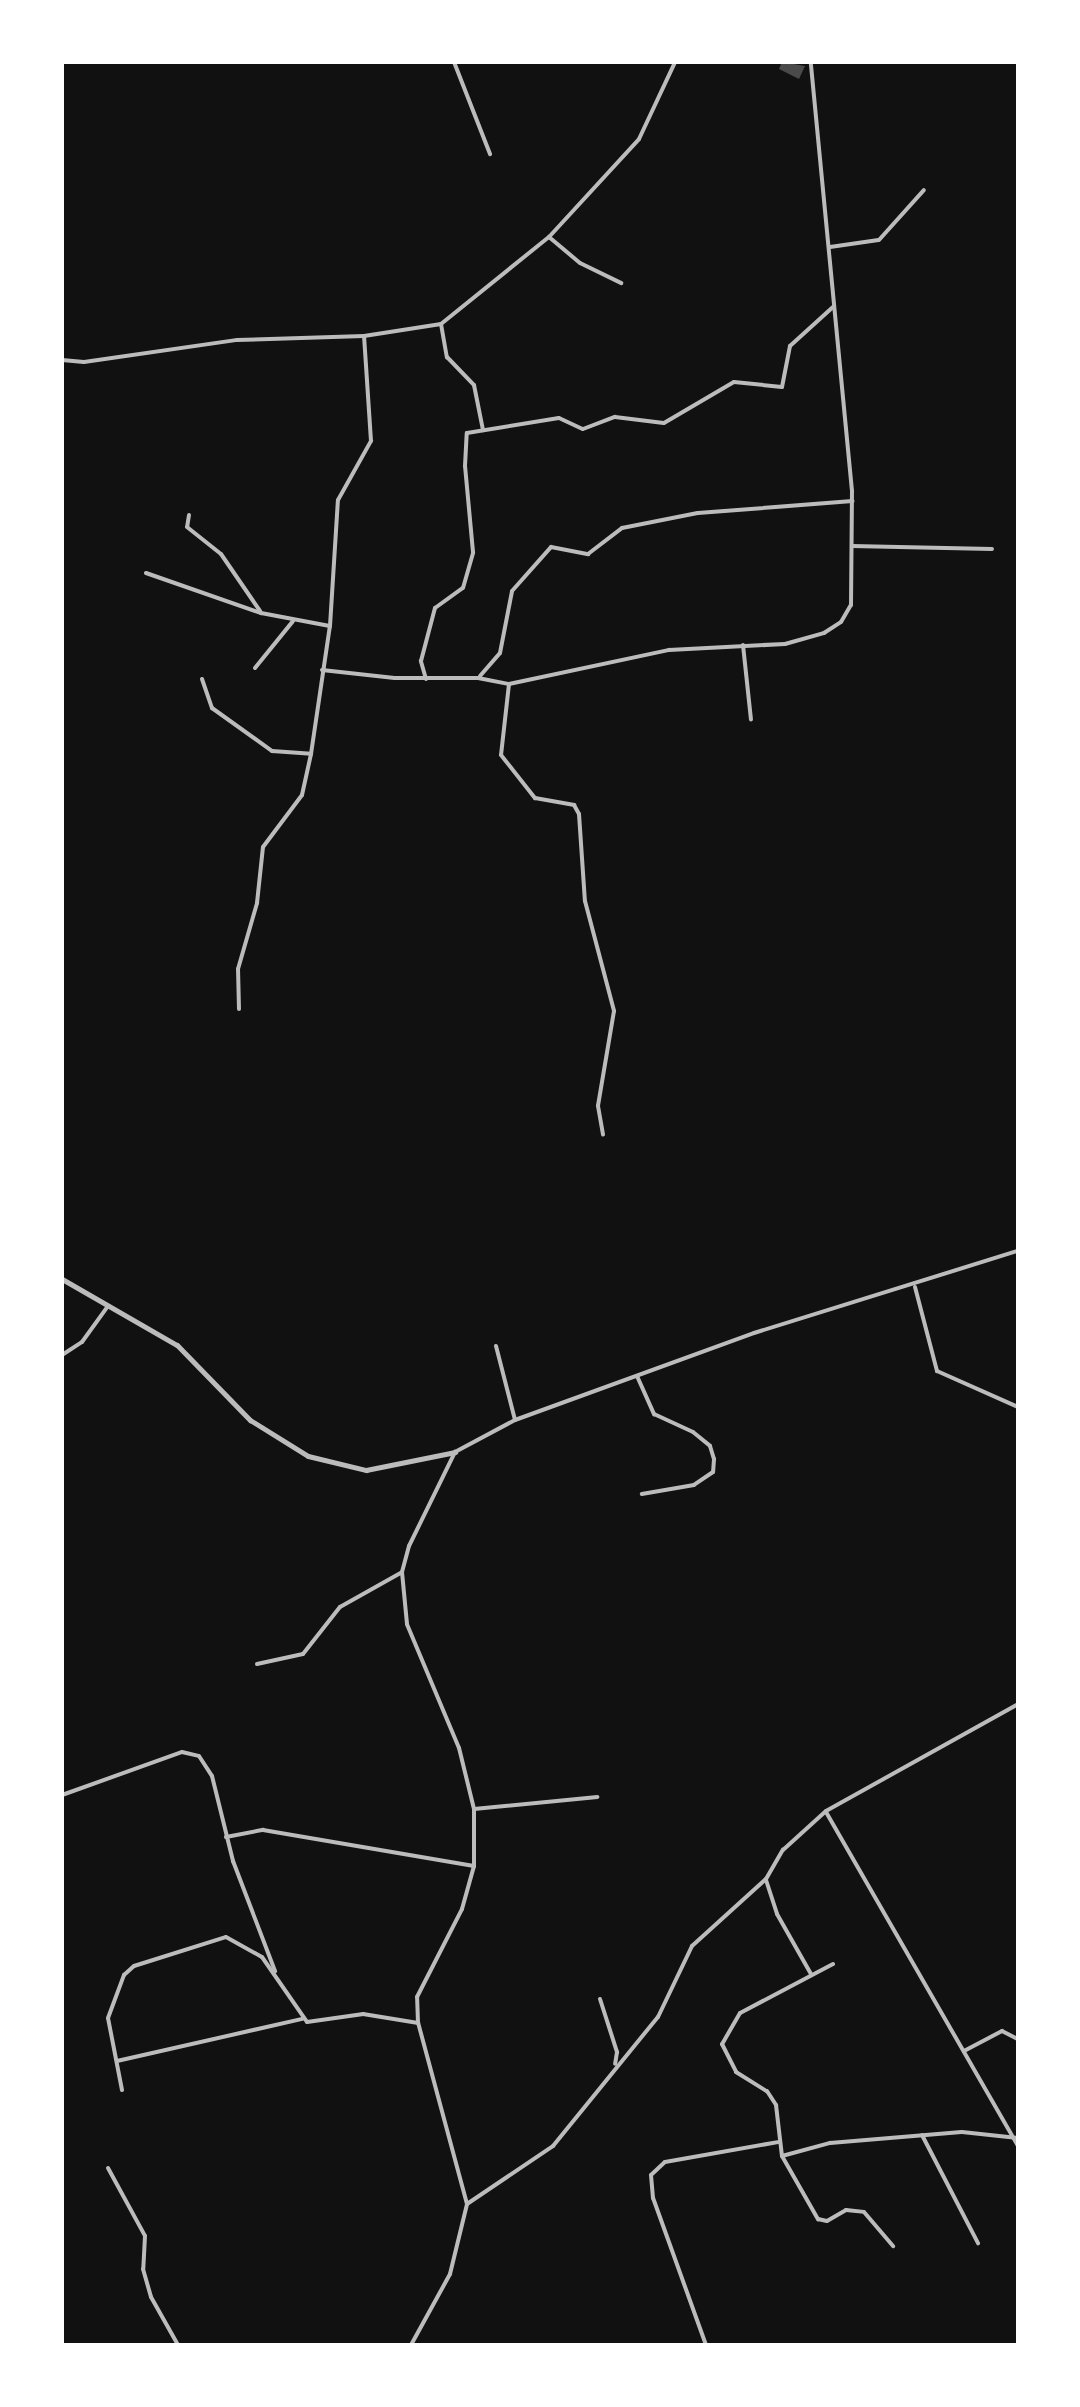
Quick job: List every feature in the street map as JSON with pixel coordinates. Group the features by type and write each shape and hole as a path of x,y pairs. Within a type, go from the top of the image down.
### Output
{"street":[{"path":"454,62 490,154"},
{"path":"62,360 84,362 237,340 364,336 373,339 441,324 549,237 639,139 675,62"},
{"path":"322,670 426,679 478,678 509,684 669,650 785,644 824,633 841,622 851,605 853,501 811,62"},
{"path":"829,247 879,240 924,190"},
{"path":"549,237 580,263 621,283"},
{"path":"426,679 421,661 435,608 463,588 473,552 465,466 467,433 559,418 583,429 615,417 664,423 734,382 782,387 790,346 833,307"},
{"path":"441,324 447,357 474,385 483,430"},
{"path":"239,1009 238,969 257,903 263,847 302,795 311,754 330,626 338,500 371,441 364,336"},
{"path":"478,678 500,653 512,591 551,547 588,554 622,528 698,513 853,501"},
{"path":"189,515 187,527 221,554 261,613"},
{"path":"852,546 992,549"},
{"path":"146,573 261,613 330,626"},
{"path":"255,668 293,621"},
{"path":"743,645 751,720"},
{"path":"202,679 212,708 272,751 311,754"},
{"path":"509,684 501,755 535,798 574,805 579,814 585,901 614,1011 598,1106 603,1135"},
{"path":"62,1279 177,1345 250,1420 308,1456 366,1470 455,1452 515,1420 754,1333 915,1287 1018,1251"},
{"path":"915,1287 937,1371 1018,1407"},
{"path":"62,1355 82,1342 108,1306"},
{"path":"496,1346 515,1420"},
{"path":"637,1376 654,1414 693,1432 710,1446 714,1459 713,1472 694,1485 642,1494"},
{"path":"411,2345 450,2274 467,2204 418,2023 421,1982 451,1937 474,1866 474,1809 459,1748 407,1624 402,1572 409,1546 455,1452"},
{"path":"257,1664 303,1654 340,1607 402,1572"},
{"path":"467,2204 553,2146 658,2017 692,1946 766,1879 783,1850 826,1811 1018,1704"},
{"path":"62,1795 190,1752 212,1776 226,1837 276,1973 302,2019 307,2022 363,2014 418,2023"},
{"path":"474,1809 597,1797"},
{"path":"826,1811 1018,2146"},
{"path":"226,1837 263,1830 474,1866"},
{"path":"766,1879 777,1914 811,1974"},
{"path":"122,2090 108,2018 118,1984 134,1966 226,1937 249,1945 276,1973"},
{"path":"833,1964 740,2013 724,2035 736,2072 767,2091 776,2105 782,2156 818,2219 827,2221 846,2210 864,2212 893,2246"},
{"path":"600,1999 617,2052 615,2067"},
{"path":"116,2062 302,2019"},
{"path":"964,2051 994,2033 1018,2039"},
{"path":"782,2156 830,2143 962,2132 1016,2139"},
{"path":"922,2135 978,2243"},
{"path":"706,2345 653,2198 651,2175 665,2162 779,2142"},
{"path":"108,2168 145,2236 143,2269 151,2297 178,2345"}],"building":[{"path":"782,62 805,66 799,79 779,69"}]}
